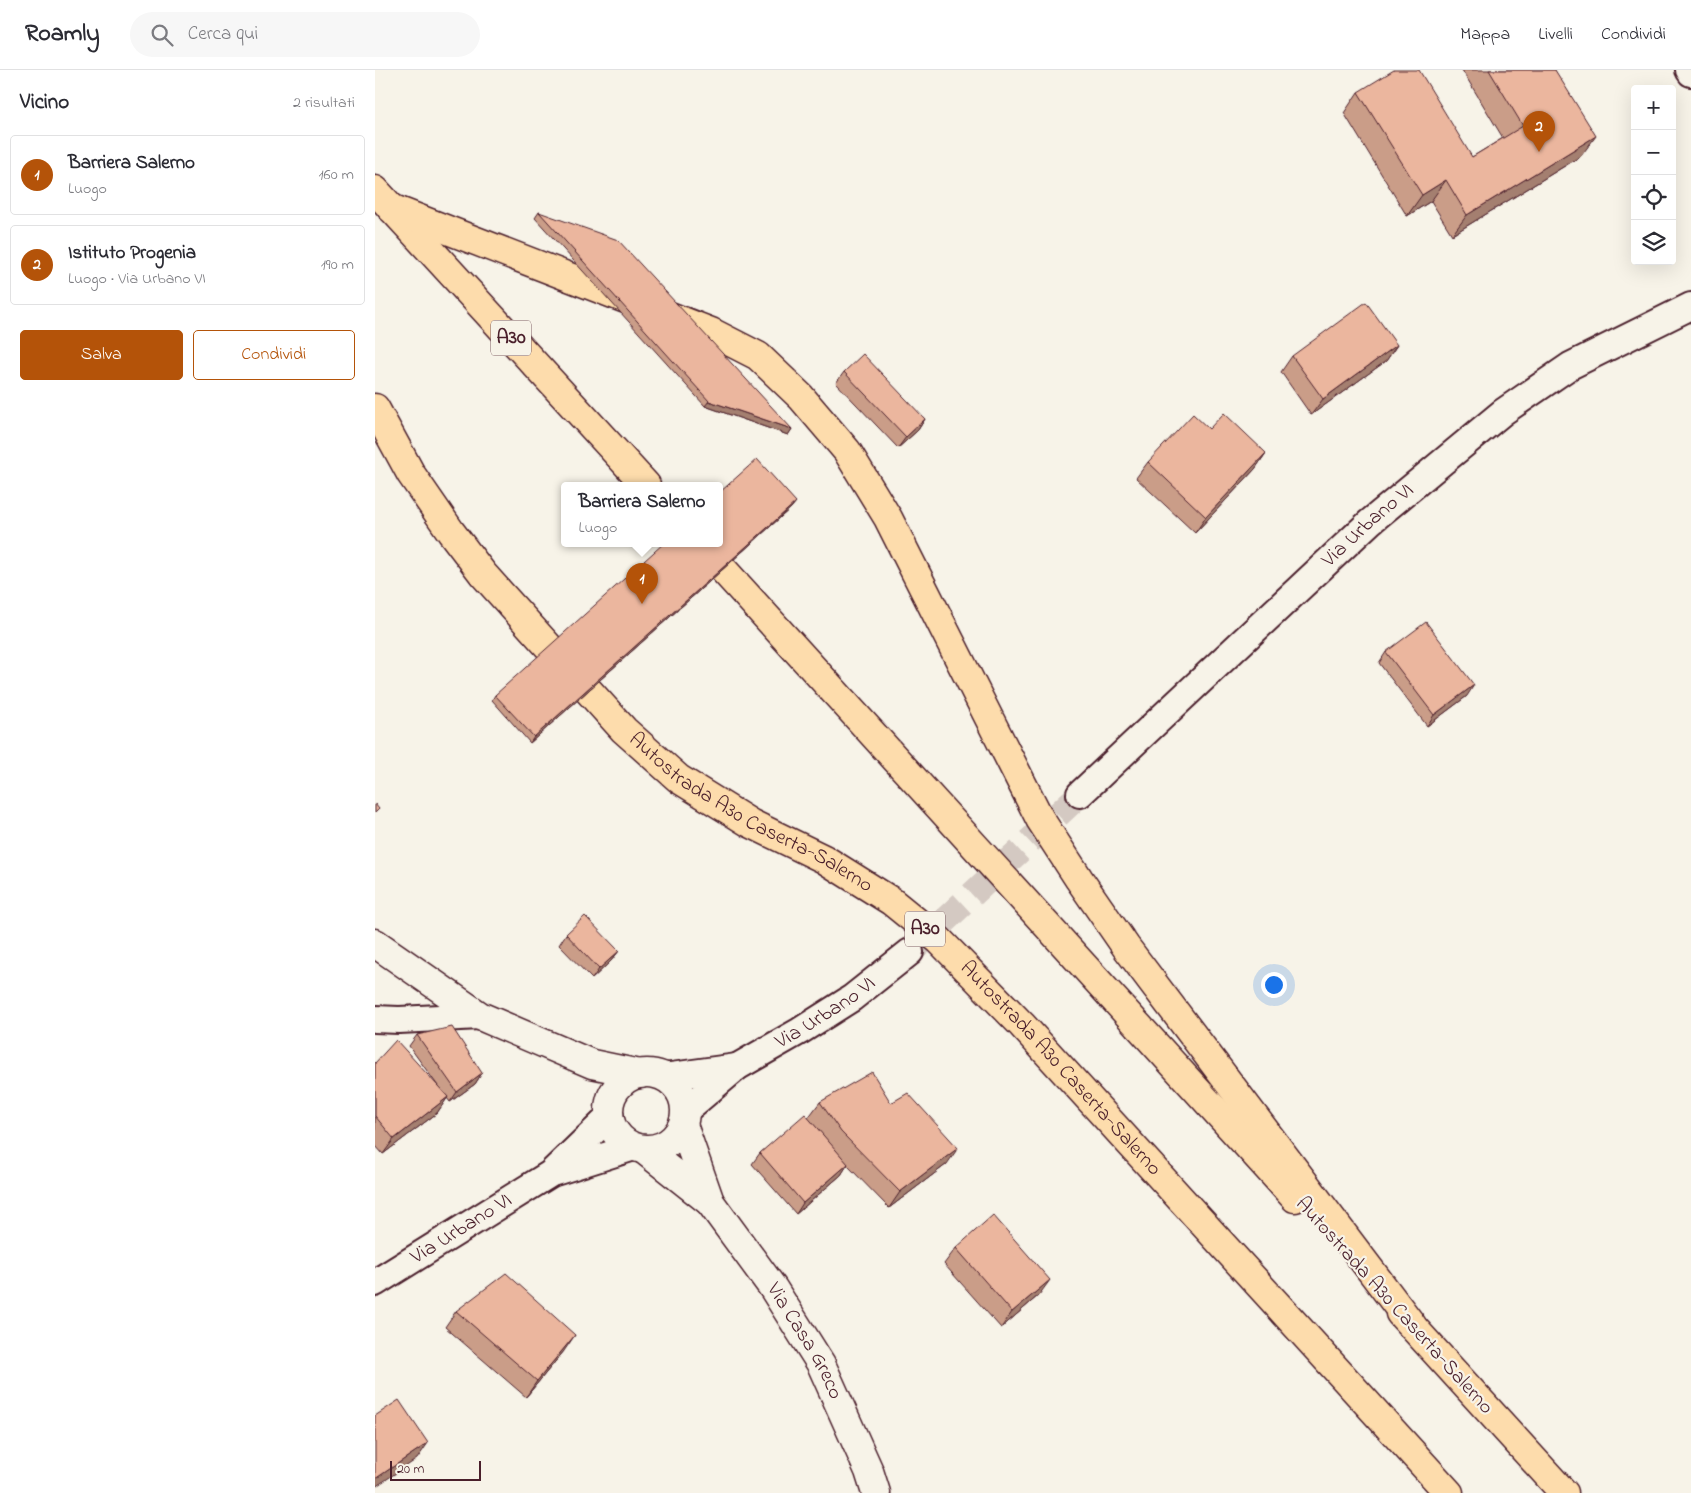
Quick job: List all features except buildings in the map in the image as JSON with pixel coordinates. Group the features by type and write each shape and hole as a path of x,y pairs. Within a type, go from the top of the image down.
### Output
{"highway":[{"name":"A30","path":"383,199 643,482"},
{"path":"383,199 711,332 759,356 801,398 847,451 888,518 1024,787 1079,879 1126,947 1411,1325"},
{"name":"Autostrada A30 Caserta-Salerno","path":"375,408 411,474 483,574 624,730 679,779 750,823 824,859 891,901 939,940 1022,1025 1449,1493"},
{"name":"Autostrada A30 Caserta-Salerno","path":"703,547 1564,1493"}],"main road":[{"path":"375,943 480,1016 592,1064 652,1075 673,1083 683,1100 684,1118 709,1202"},
{"path":"592,1064 610,1112 613,1126 618,1135 709,1202"},
{"path":"610,1112 613,1096 619,1086 629,1078 652,1075"},
{"path":"638,1148 655,1149 667,1144 676,1136 684,1118"},
{"name":"Via Casa Greco","path":"709,1202 773,1288 821,1364 869,1471 876,1493"}],"street":[{"name":"Via Urbano VI","path":"1080,794 1370,522 1503,412 1570,366 1691,306"},
{"name":"Via Urbano VI","path":"737,1067 800,1031 852,998 910,952"},
{"path":"375,1019 399,1020 480,1016"},
{"path":"652,1075 737,1067"},
{"path":"684,1118 737,1067"},
{"name":"Via Urbano VI","path":"375,1283 550,1174 610,1112"},
{"name":"Via Urbano VI","path":"550,1174 638,1148"}],"tunnel":[{"path":"915,948 1080,794"}],"place":[{"name":"Istituto Progenia","path":"1539,152"},
{"name":"Barriera Salerno","path":"642,604"}]}
